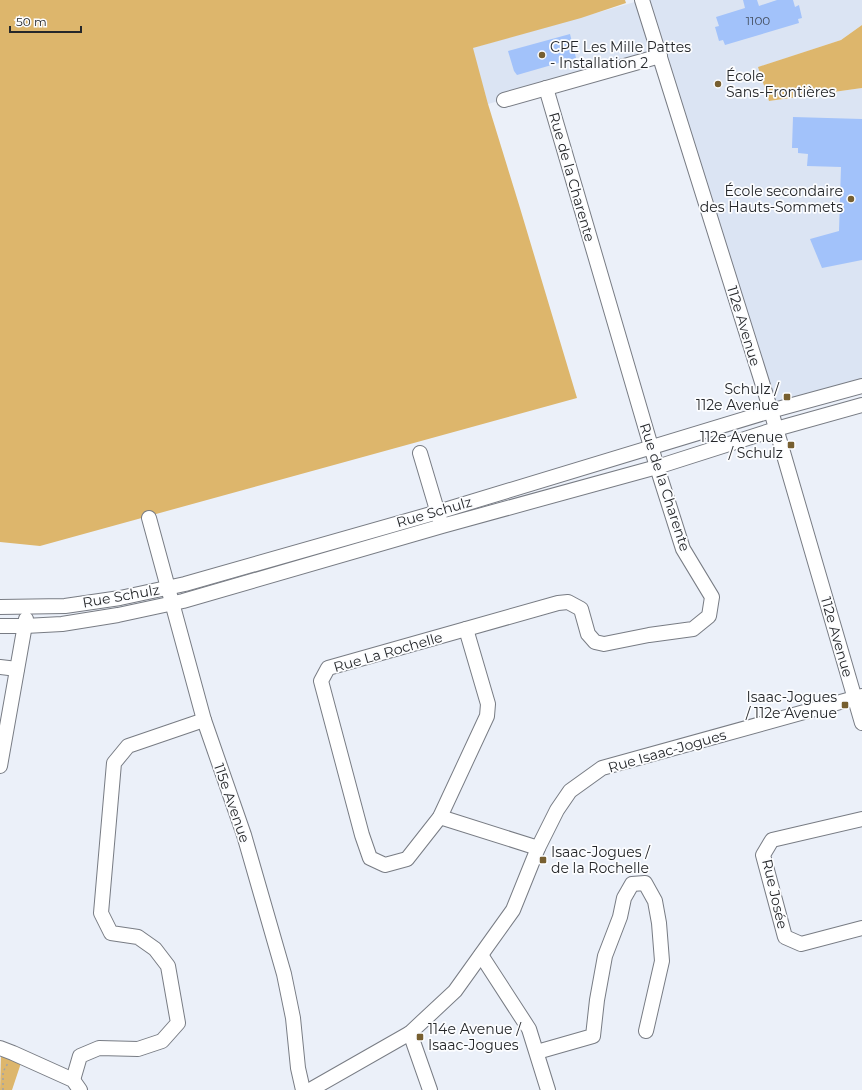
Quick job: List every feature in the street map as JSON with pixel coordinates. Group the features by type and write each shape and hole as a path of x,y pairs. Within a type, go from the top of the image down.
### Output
{"street":[{"name":"112e Avenue","path":"642,0 858,697 862,723"},
{"path":"504,100 546,88 616,62 660,56"},
{"name":"Rue de la Charente","path":"466,629 558,603 568,602 581,609 588,634 595,642 604,644 649,635 693,629 709,616 712,597 683,549 651,447 546,88"},
{"name":"Rue Schulz","path":"0,607 28,608 65,606 120,598 200,580 438,512 770,411 862,386"},
{"path":"847,390 856,407"},
{"name":"Rue Schulz","path":"0,626 62,624 173,604 442,526 657,466 776,429 856,407"},
{"path":"420,453 442,526"},
{"name":"115e Avenue","path":"149,518 204,720 244,835 284,974 294,1018 298,1068 303,1090"},
{"path":"0,766 2,745 28,608"},
{"name":"Rue La Rochelle","path":"466,629 488,704 487,716 440,817 407,860 385,865 370,858 362,835 321,681 328,668 466,629"},
{"path":"0,667 17,669"},
{"name":"Rue Isaac-Jogues","path":"310,1090 410,1033 456,991 513,910 538,848 557,810 570,791 602,768 858,697"},
{"path":"0,1048 14,1053 76,1085 80,1056 99,1048 138,1049 162,1041 178,1023 168,966 155,948 138,937 111,933 101,913 113,771 114,763 128,746 204,720"},
{"path":"440,817 538,848"},
{"name":"Rue Josée","path":"862,819 772,840 763,855 785,937 801,944 862,928"},
{"path":"537,1052 593,1036 597,1000 606,956 620,917 624,898 632,884 645,883 655,901 659,923 662,961 646,1031"},
{"path":"481,955 530,1029 548,1090"},
{"path":"410,1033 430,1090"}],"path":[{"path":"3,1090 3,1072 14,1053"}],"shaded area":[{"path":"0,0 625,0 626,3 581,18 473,48 488,104 577,398 40,546 0,542"},
{"path":"642,0 660,56 488,104 472,48"},
{"path":"643,0 862,0 862,25 841,40 759,67 769,101 862,88 862,383 773,406"},
{"path":"862,25 862,88 769,101 758,67 841,40"},
{"path":"1,1055 21,1063 12,1090 0,1090"}],"building":[{"name":"École Sans-Frontières","path":"743,0 757,0 759,6 777,0 793,0 795,7 799,5 802,18 798,19 799,23 725,45 723,40 719,41 715,27 719,26 716,17 745,8"},
{"name":"CPE Les Mille Pattes - Installation 2","path":"570,34 576,58 517,75 514,71 508,51"},
{"name":"École secondaire des Hauts-Sommets","path":"793,117 862,119 862,260 822,268 810,239 839,231 841,167 807,166 808,154 798,153 798,148 792,148"}],"place":[{"name":"CPE Les Mille Pattes - Installation 2","path":"542,55"},
{"name":"École Sans-Frontières","path":"718,84"},
{"name":"École secondaire des Hauts-Sommets","path":"851,199"},
{"name":"Schulz / 112e Avenue","path":"787,397"},
{"name":"112e Avenue / Schulz","path":"791,445"},
{"name":"Isaac-Jogues / 112e Avenue","path":"845,705"},
{"name":"Isaac-Jogues / de la Rochelle","path":"543,860"},
{"name":"114e Avenue / Isaac-Jogues","path":"420,1037"}]}
